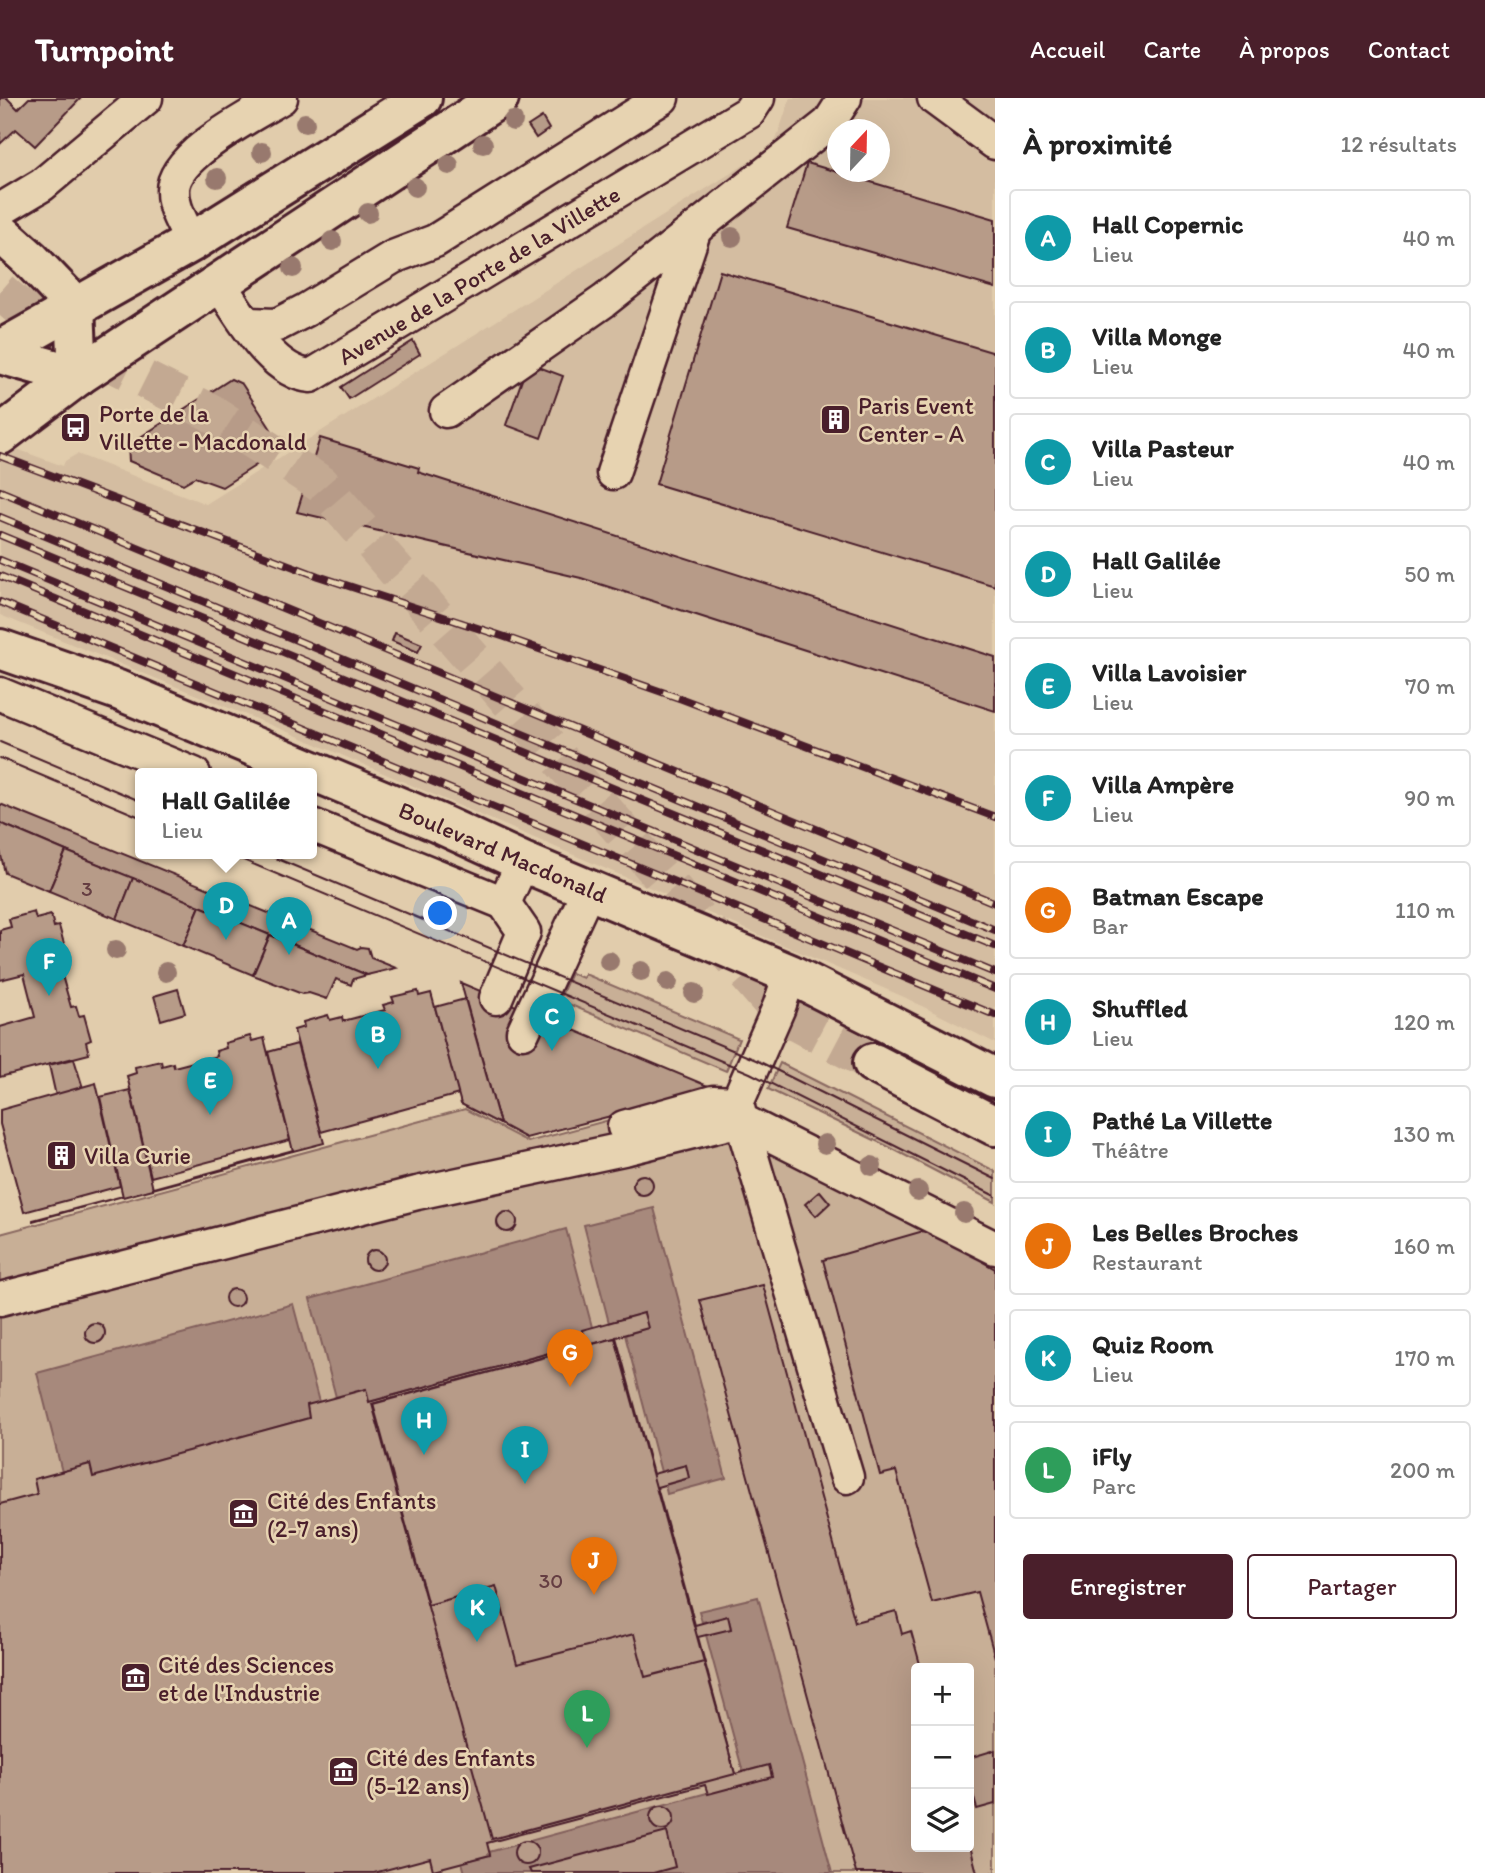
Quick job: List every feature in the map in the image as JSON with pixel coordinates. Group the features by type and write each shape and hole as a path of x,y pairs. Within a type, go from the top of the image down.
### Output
{"main road":[{"path":"0,352 75,306 192,242 422,98"},
{"path":"0,435 78,376 499,98"},
{"path":"0,232 75,306 78,376"},
{"path":"192,242 218,282"},
{"path":"0,352 78,376"},
{"name":"Boulevard Macdonald","path":"0,649 118,690 306,768"},
{"name":"Boulevard Macdonald","path":"317,773 589,889 784,990 995,1078"},
{"path":"873,1063 995,1126"}],"street":[{"path":"0,209 41,185 146,98"},
{"path":"248,324 278,325 393,257 435,242 662,98"},
{"name":"Avenue de la Porte de la Villette","path":"218,282 267,352 299,375 311,376 749,113 758,98"},
{"path":"446,411 604,301 829,123 845,98"},
{"path":"934,98 995,143"},
{"path":"192,242 175,207 173,194 173,187 185,163 203,146 277,99"},
{"path":"613,473 695,229"},
{"path":"0,694 179,768"},
{"path":"317,827 504,903 524,932 496,998"},
{"path":"504,903 523,862"},
{"path":"523,1032 589,889"},
{"path":"784,990 739,1112 847,1477"},
{"path":"624,1127 713,1102 739,1112 823,1160 995,1248"},
{"path":"0,1299 417,1193 628,1148 739,1112"}],"shaded area":[{"path":"790,98 995,98 995,1043 904,997 288,732 0,615 0,443 63,466 65,461 77,454 206,504 774,146"},
{"path":"571,973 583,978 585,974 739,1039 726,1071 559,1000"},
{"path":"780,1063 995,1171 995,1202 768,1089"},
{"path":"716,1091 995,1235 995,1873 0,1873 0,1234 465,1109 528,1142"},
{"path":"654,1208 726,1478 667,1494 665,1485 689,1478 686,1465 661,1472 625,1335 647,1328 644,1313 609,1323 584,1225"},
{"path":"566,1229 592,1327 586,1343 369,1402 365,1389 336,1397 310,1299"},
{"path":"293,1304 319,1402 309,1418 93,1477 89,1464 62,1472 37,1373"},
{"path":"758,1597 832,1873 465,1873 462,1862 490,1855 489,1852 772,1777 769,1765 743,1772 706,1635 731,1628 728,1616 702,1622 699,1611"}],"building":[{"path":"0,98 7,98 18,109 29,98 81,98 35,146 16,129 0,144"},
{"path":"542,117 549,129 536,138 528,126"},
{"path":"807,163 827,169 827,182 871,182 995,219 995,288 787,228"},
{"name":"Paris Event Center - A","path":"720,271 995,353 995,586 656,484"},
{"path":"413,341 420,354 349,399 341,387"},
{"path":"528,363 563,376 541,438 506,425"},
{"path":"231,379 242,384 283,448 222,487 195,477 183,484 129,461 128,445"},
{"path":"320,438 995,657 995,711 581,578 297,512"},
{"path":"395,633 422,644 418,652 392,641"},
{"path":"0,804 357,949 368,948 371,958 396,968 367,975 0,823"},
{"path":"0,823 66,851 49,891 5,873 0,851"},
{"path":"66,851 133,878 117,919 49,891"},
{"path":"133,878 200,906 183,946 117,919"},
{"path":"200,906 270,935 253,975 183,946"},
{"path":"34,912 36,919 51,915 54,927 59,926 66,951 61,952 64,963 59,965 71,1007 76,1006 79,1016 84,1015 91,1040 86,1042 89,1054 0,1077 0,1027 35,1017 24,974 0,980 0,930 11,927 9,919"},
{"path":"270,935 367,975 353,979 351,985 336,979 327,999 309,993 302,994 253,975"},
{"path":"461,983 715,1089 526,1138 500,1124"},
{"path":"178,989 185,1013 161,1020 154,996"},
{"path":"418,991 419,996 431,993 459,1094 321,1132 294,1030 304,1027 303,1022 328,1015 330,1020 342,1017 343,1021 385,1010 383,1005 394,1002 392,997"},
{"path":"465,999 500,1124 461,1104 435,1007"},
{"path":"250,1036 252,1041 264,1038 290,1140 151,1177 127,1076 136,1073 135,1067 161,1061 162,1066 173,1063 174,1067 217,1056 216,1051 226,1048 225,1043"},
{"path":"297,1044 324,1143 293,1151 268,1052"},
{"path":"74,1059 83,1088 56,1096 49,1065"},
{"name":"Villa Curie","path":"96,1083 120,1186 24,1212 0,1124 0,1110"},
{"path":"130,1090 153,1189 123,1197 100,1097"},
{"path":"293,1151 153,1189 153,1188"},
{"path":"643,1175 650,1178 653,1185 650,1192 643,1195 636,1192 633,1185 636,1178"},
{"path":"820,1191 830,1203 816,1216 805,1204"},
{"path":"123,1196 33,1221 33,1220"},
{"path":"507,1212 514,1215 517,1222 514,1229 507,1232 500,1229 497,1222 500,1215"},
{"path":"944,1225 976,1243 983,1262 995,1269 995,1658 977,1592 932,1603 896,1471 880,1475 823,1260"},
{"path":"375,1250 382,1253 385,1260 382,1267 375,1270 368,1267 365,1260 368,1253"},
{"path":"763,1285 855,1622 896,1611 902,1634 911,1631 920,1663 911,1663 911,1852 972,1852 977,1873 856,1873 700,1300"},
{"path":"230,1289 238,1289 243,1298 241,1305 230,1307 225,1302 225,1294"},
{"name":"Cité des Sciences et de l'Industrie","path":"644,1313 648,1328 616,1337 653,1474 686,1465 689,1478 657,1487 695,1625 728,1616 731,1629 698,1637 735,1774 769,1765 772,1777 708,1794 705,1785 487,1843 490,1855 433,1870 430,1858 374,1873 0,1873 0,1504 37,1494 34,1479 90,1464 93,1477 309,1418 307,1405 366,1389 369,1402 586,1343 582,1330"},
{"path":"95,1323 102,1326 105,1333 102,1340 95,1343 88,1340 85,1333 88,1326"},
{"path":"614,1338 735,1774 492,1839 372,1404"},
{"path":"615,1338 704,1662 645,1677 634,1634 517,1664 496,1586 428,1605 373,1404"},
{"path":"995,1750 995,1804 977,1809 974,1798 974,1756"},
{"path":"662,1806 671,1809 674,1818 671,1827 662,1830 653,1827 650,1818 653,1809"},
{"path":"667,1832 675,1867 653,1873 531,1873 529,1869"},
{"path":"526,1841 537,1848 538,1853 531,1864 526,1865 515,1858 514,1853 521,1842"}],"tunnel":[{"path":"0,291 44,329 210,412 321,484 782,1015 873,1063"}],"tram line":[{"path":"0,742 135,799"},
{"path":"0,758 135,815"},
{"path":"241,859 750,1073 995,1196"},
{"path":"278,859 756,1060 995,1179"}],"railway":[{"path":"0,456 318,576 682,699 995,817"},
{"path":"0,491 995,903"},
{"path":"0,517 995,930"},
{"path":"0,535 995,946"},
{"path":"0,560 995,973"},
{"path":"0,576 995,989"},
{"path":"0,602 995,1015"}],"place":[{"name":"Paris Event Center - A","path":"835,419"},
{"name":"Porte de la Villette - Macdonald","path":"76,427"},
{"name":"Hall Galilée","path":"226,940"},
{"name":"Hall Copernic","path":"289,955"},
{"name":"Villa Ampère","path":"49,996"},
{"name":"Villa Pasteur","path":"552,1051"},
{"name":"Villa Monge","path":"378,1069"},
{"name":"Villa Lavoisier","path":"210,1115"},
{"name":"Villa Curie","path":"61,1155"},
{"name":"Batman Escape","path":"570,1387"},
{"name":"Shuffled","path":"424,1455"},
{"name":"Pathé La Villette","path":"525,1484"},
{"name":"Cité des Enfants (2-7 ans)","path":"244,1514"},
{"name":"Les Belles Broches","path":"594,1595"},
{"name":"Quiz Room","path":"477,1642"},
{"name":"Cité des Sciences et de l'Industrie","path":"135,1678"},
{"name":"iFly","path":"587,1748"},
{"name":"Cité des Enfants (5-12 ans)","path":"343,1771"}]}
